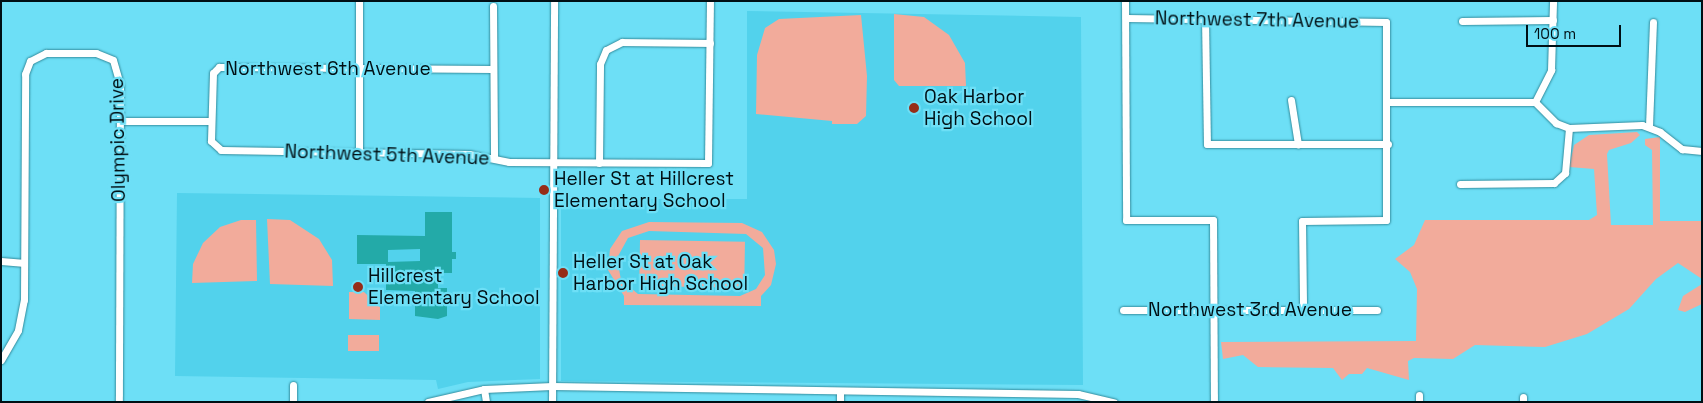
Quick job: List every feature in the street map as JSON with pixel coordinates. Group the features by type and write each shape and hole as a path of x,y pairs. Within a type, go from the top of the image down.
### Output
{"street":[{"path":"359,1 359,151"},
{"path":"599,163 600,64 606,50 622,42 710,43 710,1"},
{"path":"1125,1 1127,18 1126,220 1213,220 1214,402"},
{"path":"1535,102 1551,70 1553,1"},
{"path":"552,402 554,2"},
{"path":"493,6 494,158"},
{"name":"Northwest 7th Avenue","path":"1127,18 1386,22 1388,102"},
{"path":"1205,18 1207,144 1388,144"},
{"path":"1462,21 1552,20"},
{"path":"1649,126 1652,22"},
{"name":"Northwest 5th Avenue","path":"212,121 211,141 218,150 359,151 494,158 509,162 708,162 710,43"},
{"name":"Olympic Drive","path":"1,360 21,320 23,82 30,61 46,54 80,52 113,60 120,85 119,402"},
{"name":"Northwest 6th Avenue","path":"212,121 213,73 220,67 493,69"},
{"path":"1291,100 1298,144"},
{"path":"1303,308 1302,221 1386,220 1388,102 1535,102 1556,124 1569,128 1649,126 1682,149 1702,151"},
{"path":"120,121 212,121"},
{"path":"1460,184 1554,183 1565,173 1569,128"},
{"path":"1,262 22,263"},
{"name":"Northwest 3rd Avenue","path":"1123,310 1303,308 1377,310"},
{"path":"292,402 293,385"},
{"path":"428,402 484,389 552,386 840,392 1088,394 1114,402"},
{"path":"484,389 486,402"},
{"path":"840,392 840,402"},
{"path":"939,393 939,402"}],"shaded area":[{"name":"Oak Harbor High School","path":"747,11 1081,17 1083,385 561,381 561,199 747,199"},
{"path":"894,14 924,17 949,35 965,63 966,86 899,86 894,80"},
{"path":"861,15 867,76 866,116 857,124 832,124 832,121 756,114 757,55 765,28 779,19"},
{"path":"1637,132 1640,135 1631,143 1609,150 1607,154 1611,225 1653,225 1652,150 1645,145 1645,139 1660,137 1660,221 1701,221 1702,279 1678,263 1656,279 1629,309 1587,334 1545,347 1475,345 1453,359 1414,358 1408,361 1409,380 1367,368 1362,374 1349,374 1342,380 1333,368 1258,367 1243,355 1223,359 1221,342 1416,341 1417,289 1410,272 1395,259 1414,245 1425,220 1589,220 1597,215 1594,169 1569,167 1574,145 1589,135"},
{"name":"Hillcrest Elementary School","path":"177,193 540,198 540,379 468,382 438,389 436,380 175,376"},
{"path":"267,219 290,220 319,239 332,260 333,286 270,284"},
{"path":"241,220 256,220 257,281 192,283 193,264 203,243 220,227"},
{"path":"649,222 742,223 762,232 774,250 776,264 771,285 761,296 761,306 624,305 624,296 608,270 610,249 622,231","holes":["649,231 746,234 763,248 765,275 756,289 740,296 638,294 621,280 617,258 628,238"]},
{"path":"640,240 745,242 744,288 639,286"},
{"path":"1702,284 1702,304 1685,312 1678,310 1683,296"},
{"path":"349,292 364,292 380,307 380,320 349,319"},
{"path":"348,335 379,335 379,351 348,351"}],"building":[{"name":"Hillcrest Elementary School","path":"425,212 452,212 452,252 456,252 456,259 452,259 452,273 438,273 438,288 447,288 447,316 438,319 415,316 415,291 386,290 386,264 357,264 357,235 425,236","holes":["420,249 420,261 388,262 388,250"]}],"place":[{"name":"Oak Harbor High School","path":"914,108"},
{"name":"Heller St at Hillcrest Elementary School","path":"544,190"},
{"name":"Heller St at Oak Harbor High School","path":"563,273"},
{"name":"Hillcrest Elementary School","path":"358,287"}]}
